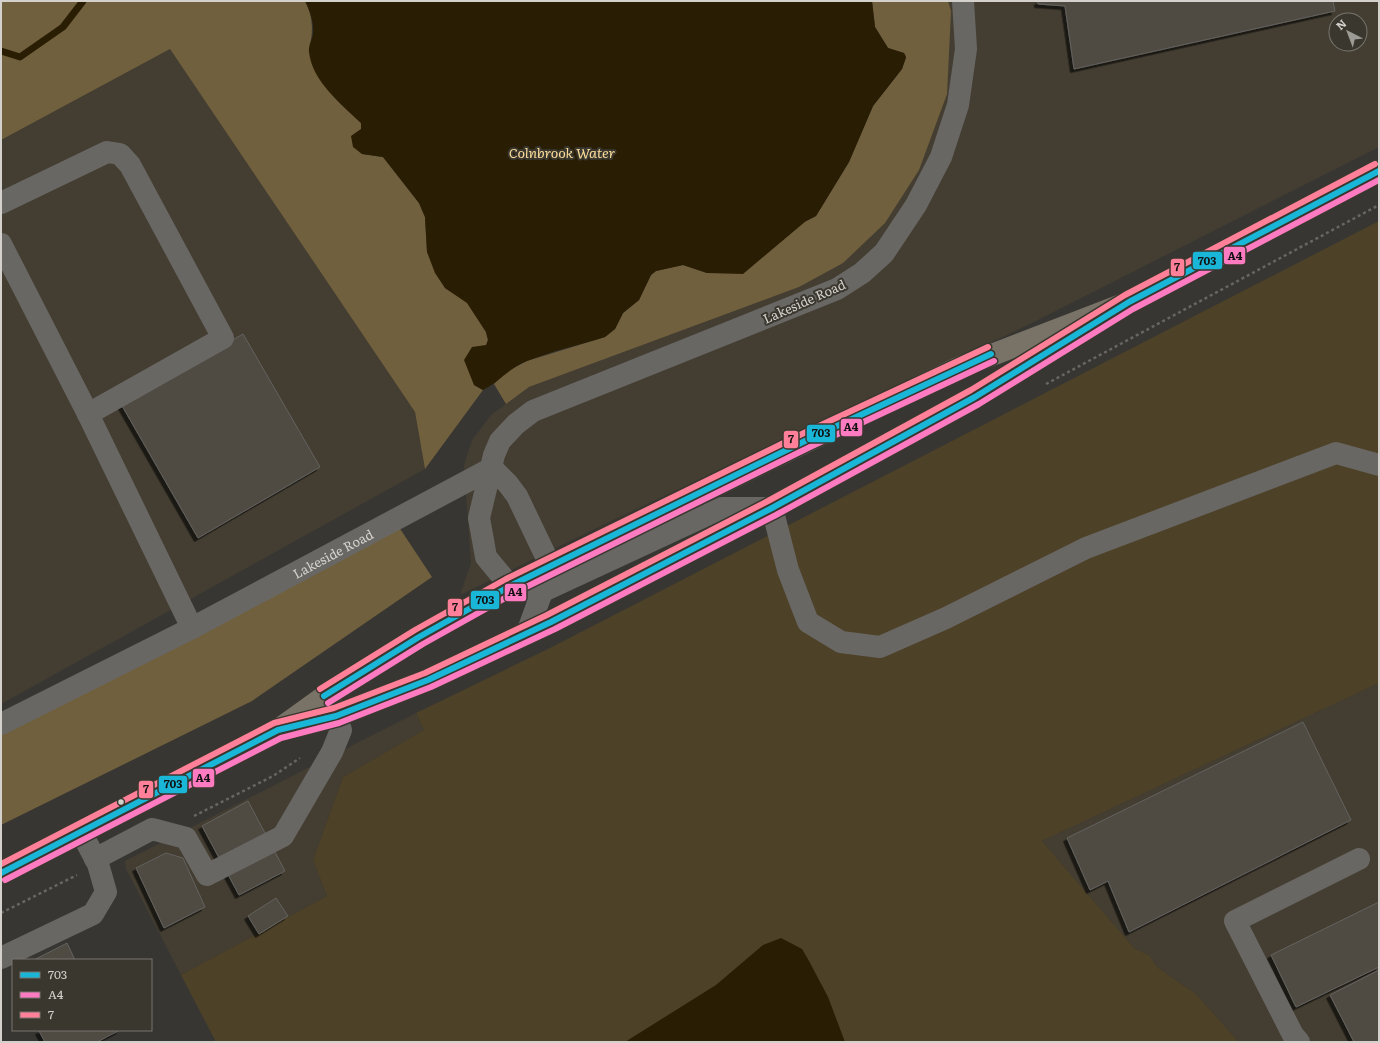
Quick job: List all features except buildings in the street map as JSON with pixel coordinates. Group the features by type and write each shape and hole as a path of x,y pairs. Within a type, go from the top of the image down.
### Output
{"highway":[{"path":"278,730 336,716 428,680 527,633 772,508 975,397 1129,302 1379,171"},
{"path":"1,873 278,730 328,694 419,637 510,586 958,368 1129,302"}],"lane":[{"name":"Lakeside Road","path":"510,586 486,557 479,518 494,455 500,441 516,424 533,411 837,289 862,273 884,253 916,205 941,157 958,105 966,48 963,1"},
{"path":"1,203 107,152 120,154 130,165 222,338 88,414"},
{"path":"1,244 88,414 192,628"},
{"path":"510,586 542,592 722,508 772,508 788,570 808,622 841,642 880,647 946,618 1086,548 1336,453 1379,464"},
{"name":"Lakeside Road","path":"1,724 192,628 492,468"},
{"path":"492,468 508,484 517,496 551,566 527,633"},
{"path":"95,859 152,829 186,838 207,875 283,836 332,752 340,730 328,694"},
{"path":"1,958 93,914 106,892 98,864 81,832"},
{"path":"1299,1042 1293,1035 1235,921 1358,859"}],"shaded area":[{"path":"1,1 305,1 310,13 312,26 309,51 334,97 361,123 362,154 383,157 419,203 425,217 427,252 445,288 467,302 486,332 488,340 474,385 483,390 425,469 415,412 170,49 1,140"},
{"path":"872,1 948,1 951,11 947,94 919,170 885,223 843,263 799,287 529,387 506,404 494,384 506,372 527,361 605,337 615,329 623,313 639,300 651,275 656,271 683,265 707,273 816,216 849,162 873,106 902,69 906,58 904,53 888,48 875,27"},
{"path":"948,1 1379,1 1379,147 1030,324 609,522 460,595 471,563 464,465 472,440 491,415 529,387 799,287 951,12"},
{"path":"170,49 415,412 425,469 1,704 1,140"},
{"path":"1379,221 1379,683 1042,841 1135,949 1149,955 1157,967 1196,994 1239,1042 216,1042 181,975 327,896 313,860 343,777 424,730 416,713 550,648"},
{"path":"391,515 432,577 252,701 1,825 1,715"},
{"path":"1379,683 1379,1042 1239,1042 1196,994 1157,967 1149,955 1135,949 1042,841"},
{"path":"416,713 424,730 343,777 313,860 327,896 181,975 126,869 125,861"}],"water":[{"name":"Colnbrook Water","path":"305,1 872,1 875,27 888,48 904,53 906,57 902,69 873,106 849,162 816,216 806,221 743,274 707,273 683,265 656,271 651,275 639,300 623,313 615,329 605,337 536,357 515,367 483,390 474,385 464,360 472,347 486,345 488,340 486,332 467,303 445,288 435,273 427,252 425,217 419,203 383,157 362,154 353,147 351,136 361,129 361,123 321,82 311,63 309,50 313,34 313,25"},
{"path":"781,938 802,949 828,997 845,1042 625,1042 716,985 763,945"}],"waterway":[{"path":"1,51 20,57 63,27 83,1"}],"transit line":[{"name":"7","path":"1,864 274,723 334,708 425,673 547,615 768,501 971,390 1125,295 1375,164"},
{"name":"703","path":"1,873 278,730 336,716 428,680 551,622 772,508 975,397 1129,302 1379,171"},
{"name":"A4","path":"5,880 281,738 339,723 431,687 555,629 776,515 979,404 1133,309 1379,180"},
{"name":"7","path":"320,689 415,630 506,579 804,433 988,347"},
{"name":"703","path":"324,696 419,637 510,586 807,440 991,354"},
{"name":"A4","path":"328,703 423,644 514,593 810,447 994,361"}]}
